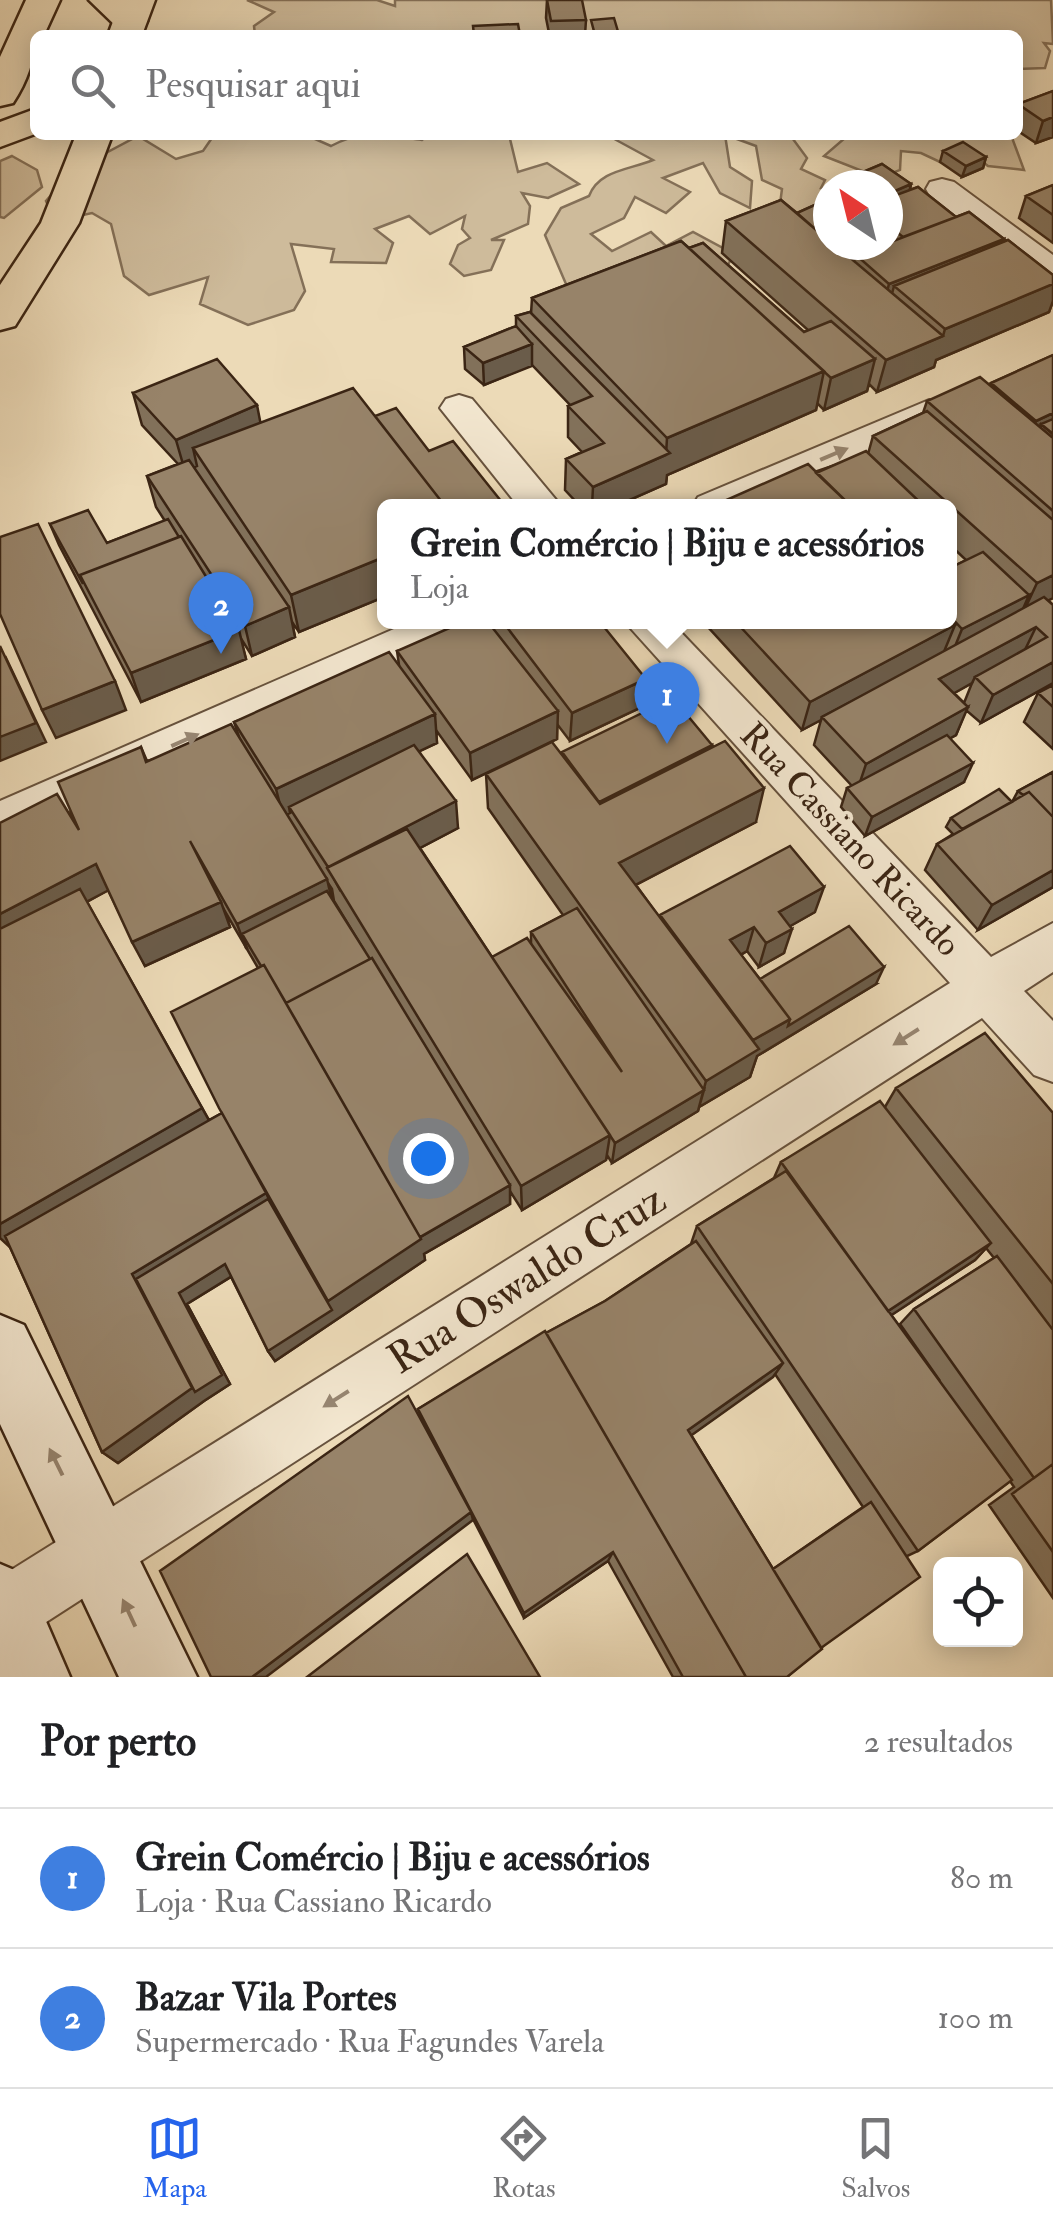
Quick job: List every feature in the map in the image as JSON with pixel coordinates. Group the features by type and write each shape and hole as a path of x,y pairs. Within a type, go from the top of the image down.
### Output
{"main road":[{"path":"0,39 18,0"},
{"path":"0,95 43,0"},
{"path":"0,136 30,122"},
{"path":"0,317 60,223 92,140"},
{"path":"0,1349 159,1677"}],"street":[{"path":"942,189 1053,272"},
{"path":"728,499 963,398"},
{"path":"459,408 536,499"},
{"path":"0,822 434,629"},
{"name":"Rua Cassiano Ricardo","path":"653,629 1053,1058"},
{"name":"Rua Oswaldo Cruz","path":"9,1626 98,1549 1053,946"}],"shaded area":[{"path":"247,0 377,0 395,6 395,0 1051,0 1053,44 1044,43 1050,51 1045,68 1023,69 1023,30 254,30 254,26 274,12"},
{"path":"130,140 145,140 176,159 203,151 211,140 317,140 331,146 345,140 510,140 518,172 547,163 579,184 548,198 522,193 530,206 528,224 491,240 504,240 491,270 464,276 450,264 458,245 470,238 462,229 465,216 430,234 409,216 375,229 393,243 386,263 331,262 334,249 291,244 305,291 294,310 248,325 200,304 208,277 149,295 124,276 111,224 92,213 55,221 46,201 72,171"},
{"path":"616,140 726,140 730,167 752,181 750,208 720,193 703,163 663,178 690,192 666,213 635,197 624,218 591,234 612,251 651,232 666,246 693,232 734,254 725,270 599,311 566,284 545,235 561,208 589,196 607,176 653,160"},
{"path":"740,140 794,140 807,158 801,169 813,174 813,216 809,219 780,204 782,189 762,180 756,146"},
{"path":"843,140 1013,140 1024,170 988,166 975,156 949,154 940,162 921,153 901,151 900,170 860,170 824,156"},
{"path":"12,156 37,170 42,187 4,218 0,217 0,161"}],"building":[{"path":"547,0 582,0 586,20 551,21"},
{"path":"614,18 618,30 594,30 591,20"},
{"path":"518,24 519,30 473,30 473,26"},
{"path":"1053,91 1053,117 1043,121 1023,107 1023,102"},
{"path":"963,142 986,157 966,166 943,151"},
{"path":"882,164 891,170 868,170"},
{"path":"1053,185 1053,215 1026,196"},
{"path":"918,187 956,217 903,237 903,192"},
{"path":"781,200 813,227 813,260 853,260 943,336 886,360 726,221"},
{"path":"813,206 813,227 797,213"},
{"path":"969,212 1004,239 889,284 862,260 903,260 903,237"},
{"path":"1008,240 1053,275 1053,284 945,329 894,286"},
{"path":"681,241 824,371 667,438 532,298"},
{"path":"703,243 804,332 831,321 875,359 831,378 689,248"},
{"path":"530,312 670,453 593,487 566,459 604,443 568,406 592,396 516,316"},
{"path":"516,326 532,344 483,363 464,347"},
{"path":"1053,355 1053,413 1036,421 991,383"},
{"path":"217,359 257,405 176,440 133,393"},
{"path":"980,377 1053,438 1053,511 927,401"},
{"path":"353,388 440,499 377,499 377,560 291,595 193,448"},
{"path":"396,408 429,451 453,441 499,499 440,499 375,416"},
{"path":"927,411 1053,520 1053,575 1037,583 957,511 957,499 943,499 873,436"},
{"path":"1053,419 1053,434 1041,424"},
{"path":"866,451 917,499 844,499 816,473"},
{"path":"189,460 289,607 245,626 147,476"},
{"path":"808,464 844,499 729,499"},
{"path":"88,510 107,543 168,519 179,537 80,575 83,584 50,524"},
{"path":"38,524 115,681 42,710 0,614 0,537"},
{"path":"181,536 239,630 131,673 80,575"},
{"path":"983,552 1029,595 962,629 957,624 957,565"},
{"path":"1044,597 1053,605 1053,662 993,695 975,677 1047,637 1036,627 939,679 968,707 866,764 822,717"},
{"path":"447,629 494,629 558,711 470,753 397,651"},
{"path":"508,629 606,629 646,679 572,713"},
{"path":"742,629 947,629 810,702"},
{"path":"0,646 36,723 0,737"},
{"path":"389,652 435,714 276,789 234,722"},
{"path":"1053,685 1053,707 1038,693"},
{"path":"673,698 712,745 599,802 562,752"},
{"path":"231,724 327,879 237,924 190,841 221,902 132,942 96,864 0,914 0,823 57,794 79,830 58,782 141,747 146,762"},
{"path":"947,735 973,763 872,817 847,788"},
{"path":"725,741 764,788 619,863 759,1049 706,1081 486,774 552,742 600,804"},
{"path":"414,745 456,801 328,867 289,807"},
{"path":"1053,772 1053,817 1029,792 1023,795 1018,791"},
{"path":"999,789 1012,802 962,829 951,818"},
{"path":"1029,792 1053,817 1053,870 992,905 937,844"},
{"path":"407,829 610,1135 521,1186 327,868"},
{"path":"790,846 824,887 779,912 792,929 766,943 754,927 730,940 790,1019 753,1040 660,915"},
{"path":"80,889 202,1108 0,1224 0,929"},
{"path":"327,891 370,959 286,1003 242,934"},
{"path":"577,908 704,1090 615,1143 492,957 527,938 622,1072 531,932"},
{"path":"849,926 884,967 788,1026 790,1019 760,979"},
{"path":"372,958 510,1185 420,1237 286,1003"},
{"path":"264,965 421,1239 328,1301 219,1108 171,1012"},
{"path":"985,1033 1053,1113 1053,1284 896,1088"},
{"path":"880,1101 991,1243 888,1311 781,1162"},
{"path":"222,1113 266,1193 132,1274 192,1388 102,1452 5,1236"},
{"path":"786,1171 1012,1480 918,1551 697,1226"},
{"path":"268,1199 332,1310 268,1351 225,1264 179,1293 222,1375 195,1392 136,1279"},
{"path":"696,1241 783,1363 688,1430 822,1649 787,1677 746,1677 546,1333 605,1301"},
{"path":"997,1256 1053,1330 1053,1464 1034,1478 914,1309"},
{"path":"545,1331 746,1677 683,1677 613,1552 524,1613 418,1409"},
{"path":"408,1396 471,1512 252,1677 211,1677 160,1571"},
{"path":"1053,1464 1053,1552 1012,1494"},
{"path":"871,1502 920,1577 821,1648 773,1569"},
{"path":"467,1554 540,1677 307,1677"}],"place":[{"name":"Bazar Vila Portes","path":"221,654"},
{"name":"Grein Comércio | Biju e acessórios","path":"667,744"}]}
